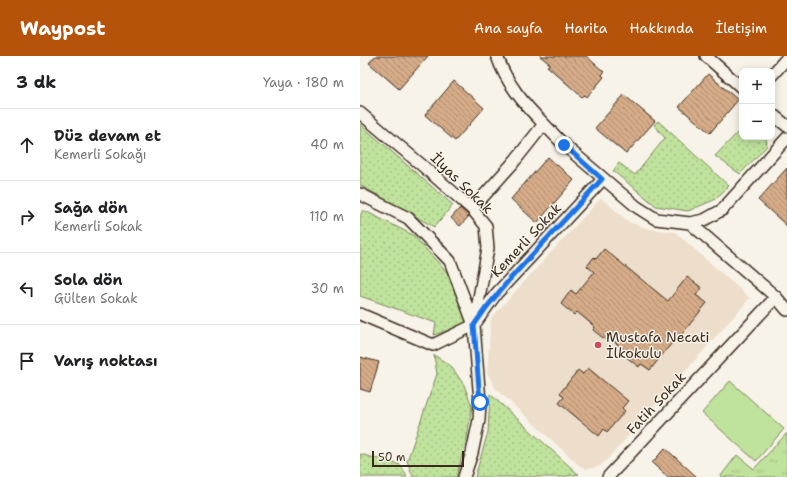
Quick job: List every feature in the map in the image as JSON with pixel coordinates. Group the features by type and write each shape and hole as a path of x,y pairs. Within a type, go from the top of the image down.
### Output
{"street":[{"path":"497,56 501,69 523,103 564,145 602,179 637,207 656,219 690,223 704,220 722,210 787,138"},
{"path":"706,56 739,85"},
{"path":"775,72 787,58"},
{"name":"İlyas Sokak","path":"360,113 472,209 486,226 488,248 474,325"},
{"path":"775,116 787,126"},
{"path":"472,209 513,163 544,124"},
{"name":"Kemerli Sokak","path":"474,325 509,280 602,179"},
{"path":"360,194 408,218 450,261 474,325 480,402 479,420 472,453 464,477"},
{"path":"690,223 776,297 787,310"},
{"name":"Fatih Sokak","path":"608,477 776,297"},
{"path":"360,314 433,345 474,325"}],"shaded area":[{"name":"Mustafa Necati İlkokulu","path":"601,198 629,222 650,229 675,232 750,298 607,460 600,466 586,469 580,466 495,388 487,372 491,318"}],"green space":[{"path":"658,121 729,186 714,200 688,211 656,206 613,171 619,163 635,175 665,138 654,125"},
{"path":"360,124 453,205 434,227 360,185"},
{"path":"739,131 739,140 766,140 767,146 740,174 715,156"},
{"path":"363,210 413,235 452,278 468,317 463,325 434,335 436,323 360,296 360,216"},
{"path":"434,355 451,366 464,385 472,406 467,438 456,477 413,477 407,461 437,374"},
{"path":"730,381 784,429 756,461 702,413"},
{"path":"490,394 579,474 561,477 475,477 488,432"},
{"path":"786,434 787,477 720,477 737,455 754,469"},
{"path":"360,454 401,465 407,477 360,477"}],"building":[{"path":"375,56 428,56 399,89 369,63"},
{"path":"540,56 586,56 604,72 602,75 604,77 587,97 585,95 582,97 547,66 550,64"},
{"path":"708,74 738,100 710,133 679,107"},
{"path":"454,81 484,108 455,141 425,115"},
{"path":"624,95 655,121 626,154 595,128"},
{"path":"548,157 574,180 537,223 511,199"},
{"path":"787,168 787,226 758,200"},
{"path":"460,208 469,216 460,226 451,218"},
{"path":"604,249 668,301 687,277 702,288 696,295 707,303 650,370 641,364 639,367 625,356 628,352 609,338 607,341 593,330 595,327 577,312 574,315 561,304 571,290 576,294 594,272 587,266 594,257 596,259"},
{"path":"360,357 379,362 370,392 360,389"},
{"path":"588,368 628,401 622,408 625,411 607,432 604,429 599,436 559,403 564,397 560,393 578,370 583,374"},
{"path":"665,448 697,477 668,477 652,463"}],"place":[{"name":"Mustafa Necati İlkokulu","path":"598,345"}],"route":[{"path":"480,402 474,325 509,280 602,179 564,145"}]}
